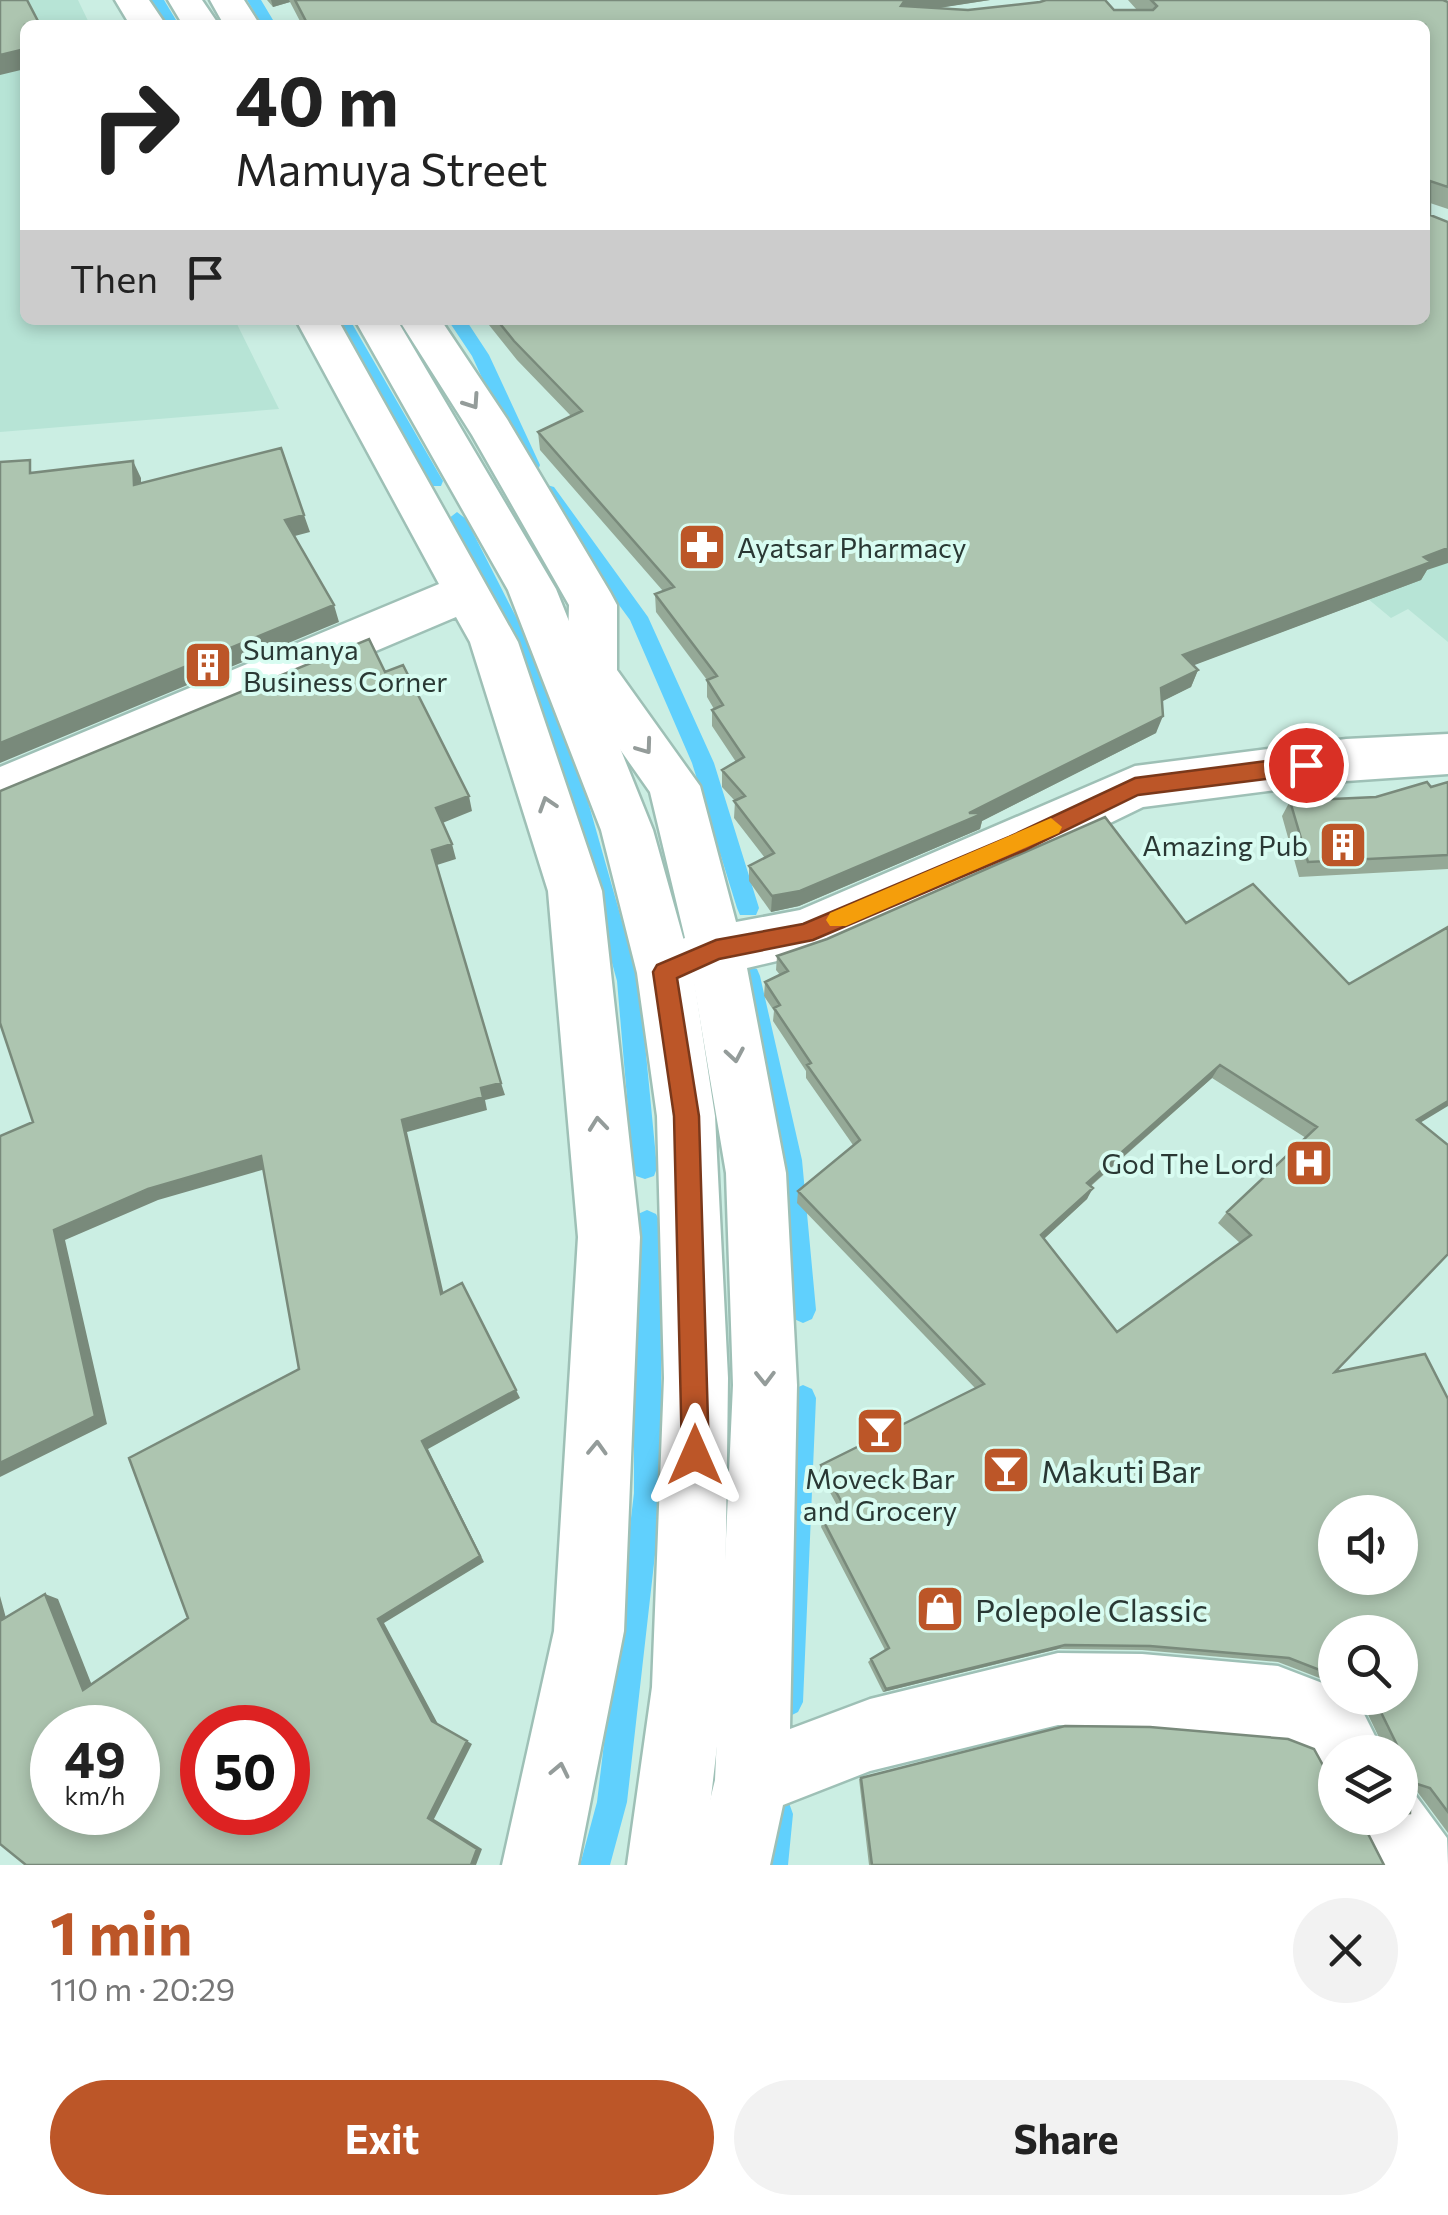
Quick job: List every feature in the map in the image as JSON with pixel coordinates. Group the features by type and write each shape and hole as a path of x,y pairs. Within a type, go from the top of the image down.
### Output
{"street":[{"path":"320,325 494,642 575,891 609,1237 590,1631 540,1865"},
{"path":"379,325 532,589 627,830 690,961 757,1192 766,1385 752,1780 732,1865"},
{"path":"423,325 491,430 593,605 592,674 674,786 690,961 686,1116 696,1378 688,1687 666,1865"},
{"path":"0,789 465,593"},
{"path":"690,961 805,933 1017,843 1135,787 1346,760 1448,754"},
{"path":"752,1780 870,1735 1058,1689 1142,1690 1278,1702 1330,1722 1337,1735"},
{"path":"1400,1835 1420,1865"}],"shaded area":[{"path":"0,0 78,0 88,20 20,20 20,325 237,325 279,409 0,432"},
{"path":"1448,466 1448,642 1408,609 1391,618 1367,598"}],"building":[{"path":"0,0 27,0 37,20 20,20 20,50 0,55"},
{"path":"295,0 905,0 901,6 968,10 1046,0 1105,0 1114,10 1153,10 1157,6 1151,0 1443,0 1448,2 1448,187 1430,181 1430,20 305,20"},
{"path":"1430,215 1448,222 1448,548 1424,557 1431,562 1183,655 1198,670 1161,688 1163,716 969,813 984,813 800,891 772,896 749,866 774,853 734,801 745,796 722,770 744,757 712,710 723,705 707,680 717,676 655,594 674,587 538,432 582,411 501,325 1430,325"},
{"name":"Sumanya Business Corner","path":"281,448 304,515 285,520 334,605 0,743 0,462 30,460 30,473 133,461 134,485"},
{"path":"369,639 385,672 403,665 469,796 436,808 452,844 432,850 501,1083 481,1088 483,1097 402,1120 441,1294 462,1283 516,1390 422,1441 480,1556 378,1619 432,1721 467,1741 428,1818 477,1849 471,1865 26,1865 0,1844 0,1621 45,1594 83,1690 188,1618 129,1458 299,1369 261,1156 148,1189 54,1230 95,1416 0,1463 0,1136 33,1122 0,1023 0,791"},
{"path":"1427,782 1431,787 1448,782 1448,855 1308,862 1290,801 1376,797"},
{"path":"1105,817 1186,923 1253,884 1349,984 1448,927 1448,1101 1417,1120 1448,1145 1448,1254 1335,1372 1425,1354 1448,1399 1448,1812 1430,1788 1418,1784 1418,1735 1392,1735 1382,1715 1418,1715 1418,1615 1318,1615 1318,1669 1289,1658 1150,1646 1065,1645 886,1689 871,1659 889,1648 823,1520 845,1508 821,1465 984,1384 798,1191 860,1140 807,1065 811,1063 774,1008 780,1005 765,982 788,971 777,956 827,939","holes":["1220,1065 1317,1127 1227,1212 1251,1235 1117,1332 1041,1235 1093,1188 1087,1183"]},
{"path":"1065,1726 1150,1727 1288,1739 1314,1749 1318,1756 1318,1835 1369,1835 1384,1865 872,1865 861,1778"}],"waterway":[{"path":"157,0 169,20"},
{"path":"254,0 266,20"},
{"path":"344,325 434,481"},
{"path":"460,325 480,355 531,465"},
{"path":"547,492 638,617 703,763 748,908"},
{"path":"457,519 550,703 628,981 645,1168"},
{"path":"749,976 790,1160 803,1310"},
{"path":"595,1865 612,1802 648,1493 647,1222"},
{"path":"788,1702 803,1398"},
{"path":"773,1865 778,1814"}],"slow traffic":[{"path":"838,920 1051,827"}],"place":[{"name":"Ayatsar Pharmacy","path":"702,547"},
{"name":"Sumanya Business Corner","path":"208,665"},
{"name":"Amazing Pub","path":"1343,845"},
{"name":"God The Lord","path":"1309,1163"},
{"name":"Moveck Bar and Grocery","path":"880,1431"},
{"name":"Makuti Bar","path":"1006,1470"},
{"name":"Polepole Classic","path":"940,1609"}],"route":[{"path":"695,1455 696,1378 686,1116 665,972 716,950 805,933 1017,843 1135,787 1306,765"}]}
